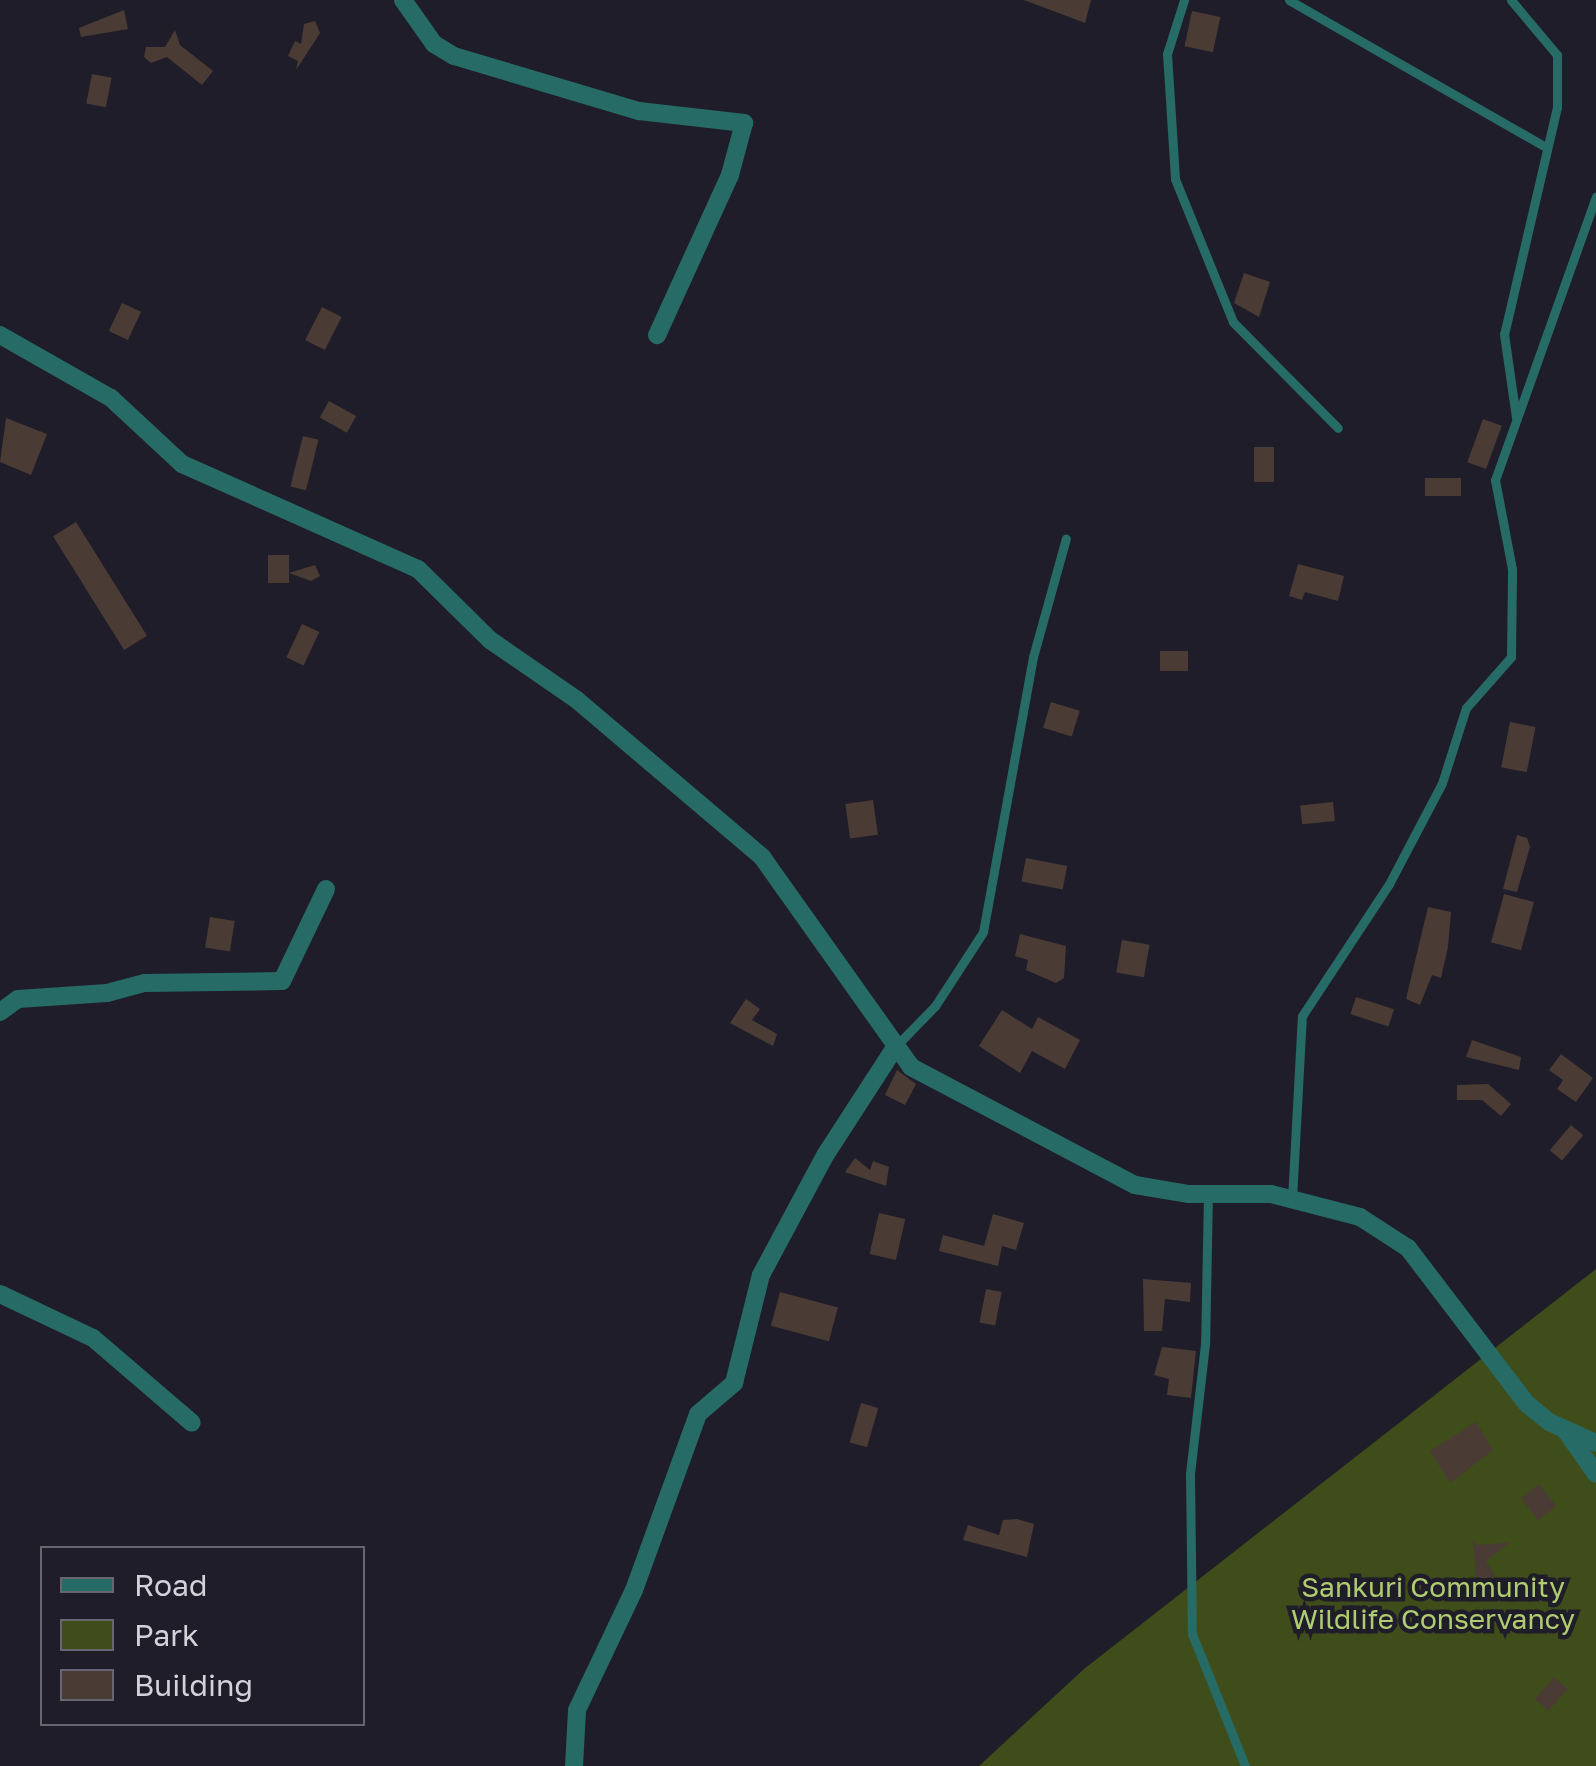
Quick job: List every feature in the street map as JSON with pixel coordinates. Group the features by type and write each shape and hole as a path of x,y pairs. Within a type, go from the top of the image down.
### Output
{"street":[{"path":"403,0 434,44 454,56 639,111 744,123 730,175 657,334"},
{"path":"0,335 111,398 182,464 418,569 490,640 577,700 762,857 894,1049 932,1081 1108,1174 1161,1190 1292,1199 1360,1217 1408,1248 1494,1367 1527,1404 1566,1430 1596,1443"},
{"path":"0,1012 18,999 107,993 146,983 282,981 326,889"},
{"path":"574,1766 577,1710 634,1590 698,1414 734,1383 761,1274 826,1154 894,1049"},
{"path":"0,1294 93,1338 192,1423"},
{"path":"1566,1430 1596,1474"}],"lane":[{"path":"1184,0 1168,54 1175,179 1233,322 1338,428"},
{"path":"1289,0 1546,148"},
{"path":"1511,0 1557,55 1558,107 1504,334 1517,420"},
{"path":"1292,1199 1302,1016 1389,884 1442,783 1466,708 1511,657 1512,569 1495,480 1596,196"},
{"path":"894,1049 935,1006 983,932 1033,657 1066,538"},
{"path":"1208,1193 1205,1344 1190,1474 1192,1634 1245,1766"}],"green space":[{"name":"Sankuri Community Wildlife Conservancy","path":"1596,1269 1596,1766 979,1766 1084,1669"}],"building":[{"path":"1024,0 1091,0 1085,23"},
{"path":"124,10 128,29 81,37 79,28"},
{"path":"1192,11 1220,17 1213,52 1185,46"},
{"path":"315,21 320,33 296,70 298,61 288,56 295,41 301,44 304,24"},
{"path":"175,30 180,45 213,71 202,85 167,57 151,63 144,57 146,47 165,47"},
{"path":"92,74 112,78 106,107 86,103"},
{"path":"1244,273 1270,282 1259,317 1234,303"},
{"path":"122,303 141,312 128,340 109,331"},
{"path":"322,307 342,317 325,350 305,340"},
{"path":"329,401 356,416 347,433 320,418"},
{"path":"6,418 47,434 31,475 0,462"},
{"path":"1483,419 1502,426 1486,469 1467,462"},
{"path":"303,436 319,440 306,490 290,486"},
{"path":"1254,447 1274,447 1274,482 1254,482"},
{"path":"1425,478 1461,478 1461,496 1425,496"},
{"path":"76,522 147,636 124,650 53,536"},
{"path":"268,555 289,555 289,583 268,583"},
{"path":"1298,564 1344,576 1338,601 1305,592 1302,600 1289,596"},
{"path":"315,565 320,576 311,581 289,573"},
{"path":"302,624 319,632 304,666 286,658"},
{"path":"1160,651 1188,651 1188,671 1160,671"},
{"path":"1051,702 1080,711 1072,737 1043,728"},
{"path":"1510,722 1536,727 1527,772 1501,767"},
{"path":"873,800 878,835 850,839 845,804"},
{"path":"1333,802 1335,821 1302,824 1300,805"},
{"path":"1517,835 1527,838 1530,847 1517,892 1503,889"},
{"path":"1026,858 1067,866 1063,890 1021,882"},
{"path":"1504,894 1534,902 1521,950 1491,942"},
{"path":"1428,907 1451,912 1441,978 1432,975 1420,1005 1406,999"},
{"path":"210,917 235,921 230,952 205,948"},
{"path":"1020,934 1066,946 1064,978 1056,983 1026,970 1028,960 1015,956"},
{"path":"1122,940 1150,945 1144,977 1116,972"},
{"path":"1356,997 1394,1009 1388,1026 1350,1014"},
{"path":"746,999 760,1009 752,1020 777,1034 773,1046 730,1023"},
{"path":"1002,1010 1032,1029 1038,1017 1080,1040 1065,1069 1032,1051 1020,1073 979,1046"},
{"path":"1472,1040 1521,1057 1519,1070 1466,1057"},
{"path":"1561,1054 1593,1078 1576,1102 1557,1089 1563,1080 1549,1070"},
{"path":"897,1070 916,1084 905,1105 885,1095"},
{"path":"1488,1084 1511,1104 1501,1116 1482,1100 1457,1100 1457,1085"},
{"path":"1571,1125 1583,1135 1562,1161 1550,1150"},
{"path":"855,1158 870,1170 873,1161 889,1167 886,1186 845,1172"},
{"path":"879,1213 905,1219 896,1260 870,1254"},
{"path":"993,1214 1024,1223 1016,1250 1002,1246 998,1266 939,1251 943,1235 984,1246"},
{"path":"1143,1279 1191,1283 1190,1302 1165,1299 1162,1331 1144,1331"},
{"path":"986,1289 1002,1292 995,1325 980,1322"},
{"path":"780,1292 838,1308 829,1341 771,1326"},
{"path":"1162,1347 1196,1351 1191,1398 1167,1395 1169,1379 1154,1375"},
{"path":"861,1403 878,1408 867,1447 850,1442"},
{"path":"1476,1422 1493,1450 1450,1483 1430,1451"},
{"path":"1539,1484 1556,1506 1538,1520 1521,1498"},
{"path":"1003,1520 1034,1524 1027,1557 963,1540 968,1525 999,1535"},
{"path":"1473,1539 1477,1545 1511,1542 1486,1561 1496,1577 1476,1579"},
{"path":"1554,1677 1568,1689 1549,1711 1535,1699"}]}
